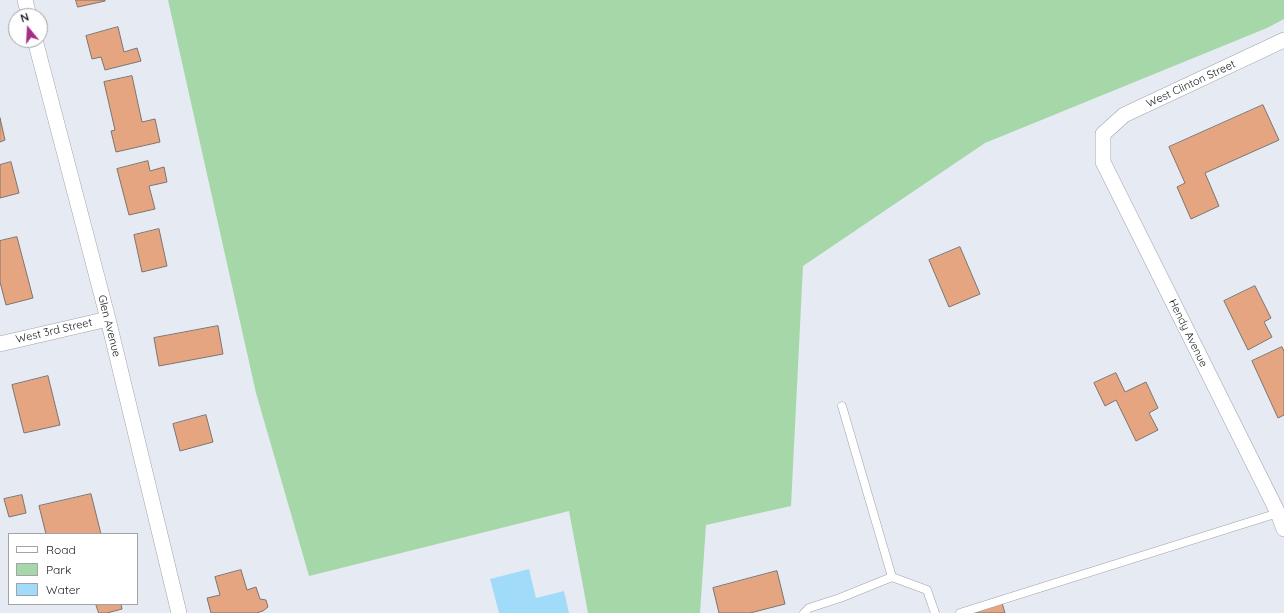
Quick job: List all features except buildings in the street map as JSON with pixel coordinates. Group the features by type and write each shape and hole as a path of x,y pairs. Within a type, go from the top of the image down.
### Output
{"street":[{"name":"West Clinton Street","path":"1102,134 1124,115 1284,40"},
{"name":"Glen Avenue","path":"37,48 108,319 179,613"},
{"name":"Hendy Avenue","path":"1102,134 1103,162 1278,513 1284,529"},
{"name":"West 3rd Street","path":"0,344 108,319"}],"lane":[{"path":"842,406 892,578"},
{"path":"960,613 1278,513"},
{"path":"804,613 809,608 892,578 927,590 935,613"}],"green space":[{"path":"168,0 1284,0 1284,19 1267,28 985,143 803,266 791,506 706,525 700,613 588,613 569,511 309,576 256,393"}],"water":[{"path":"529,569 536,598 564,591 569,613 499,613 490,579"}]}
